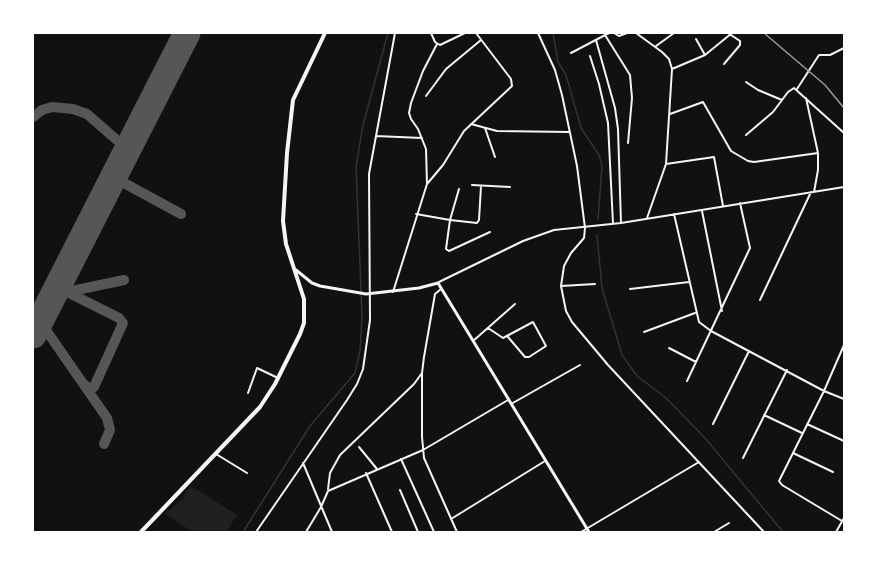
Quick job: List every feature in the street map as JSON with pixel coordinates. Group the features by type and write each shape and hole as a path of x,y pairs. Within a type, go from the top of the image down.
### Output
{"main road":[{"path":"141,532 260,407 278,378 300,334 304,323 304,299 286,244 283,220 291,111 296,93 325,33"}],"street":[{"path":"256,532 361,376 370,320 369,174 395,33"},
{"path":"431,33 437,45"},
{"path":"393,292 427,184 426,150 410,113 411,103 423,71 437,45 465,33"},
{"path":"427,184 434,178 471,124 513,84 476,33"},
{"path":"426,96 446,69 484,33"},
{"path":"538,33 555,70 577,166 585,228 584,238 571,253 564,266 561,286 564,303 572,322 608,365 764,532"},
{"path":"614,33 619,36 627,33"},
{"path":"636,33 656,46 669,59 672,69 666,164 647,218"},
{"path":"656,46 674,33"},
{"path":"571,52 607,34 630,75 632,98 628,143"},
{"path":"672,69 705,55 730,34 740,41 740,45 724,64"},
{"path":"696,39 705,55"},
{"path":"596,40 615,108 618,129 621,223"},
{"path":"797,89 819,55 830,55 844,48"},
{"path":"590,56 608,123 613,224"},
{"path":"746,82 782,100"},
{"path":"746,135 773,112 791,88 797,89 844,133"},
{"path":"760,300 812,192 818,170 818,153 806,98"},
{"path":"670,114 703,102 731,151 741,158 754,162 818,153"},
{"path":"471,124 506,131 569,132"},
{"path":"485,128 495,157"},
{"path":"376,136 422,138"},
{"path":"666,164 714,157 723,206"},
{"path":"472,185 510,187"},
{"path":"416,214 475,224 478,222 481,186"},
{"path":"296,270 312,283 320,286 366,294 393,292 438,283 531,238 554,230 621,223 844,187"},
{"path":"459,189 450,220 446,248 449,251 490,232"},
{"path":"687,381 750,248 740,203"},
{"path":"701,210 722,311"},
{"path":"674,214 695,313 699,322 711,331 824,391 844,399"},
{"path":"630,289 689,282"},
{"path":"438,283 588,530"},
{"path":"561,286 595,284"},
{"path":"441,289 437,291 434,298 422,373 423,450 424,458 457,532"},
{"path":"473,341 514,304"},
{"path":"644,332 695,313"},
{"path":"488,328 503,338 533,322 546,346 529,357 525,357 508,336"},
{"path":"836,532 844,520 780,483 844,345"},
{"path":"669,348 696,362"},
{"path":"713,424 749,351"},
{"path":"511,404 580,365"},
{"path":"248,393 257,368 278,378"},
{"path":"742,458 787,370"},
{"path":"306,532 321,507 328,491 330,473 340,455 414,384 422,373"},
{"path":"328,491 423,450 508,399"},
{"path":"764,415 803,433"},
{"path":"807,424 844,441"},
{"path":"359,447 377,469"},
{"path":"793,453 833,472"},
{"path":"216,454 247,473"},
{"path":"401,459 432,532"},
{"path":"451,519 545,461"},
{"path":"581,532 588,530 699,462"},
{"path":"303,463 332,532"},
{"path":"366,473 392,532"},
{"path":"400,490 418,532"},
{"path":"714,532 729,523"}],"shaded area":[{"path":"191,486 237,515 226,532 193,532 165,514 182,499"}],"waterway":[{"path":"243,532 310,426 355,373 360,351 362,315 356,167 363,125 388,33"},
{"path":"553,33 558,62 566,75 581,128 599,155 602,166 598,219"},
{"path":"597,235 602,288 622,355 637,376 666,398 705,438 783,532"}],"taxiway":[{"path":"33,117 42,110 52,107 73,109 87,114 128,147"},
{"path":"113,177 181,214"},
{"path":"67,292 124,280"},
{"path":"57,287 119,318 123,323 94,387 89,389 85,385"},
{"path":"38,325 48,333 107,418 110,430 104,444"}],"runway":[{"path":"33,335 187,33"}],"railway":[{"path":"764,33 825,85 844,108"}]}
